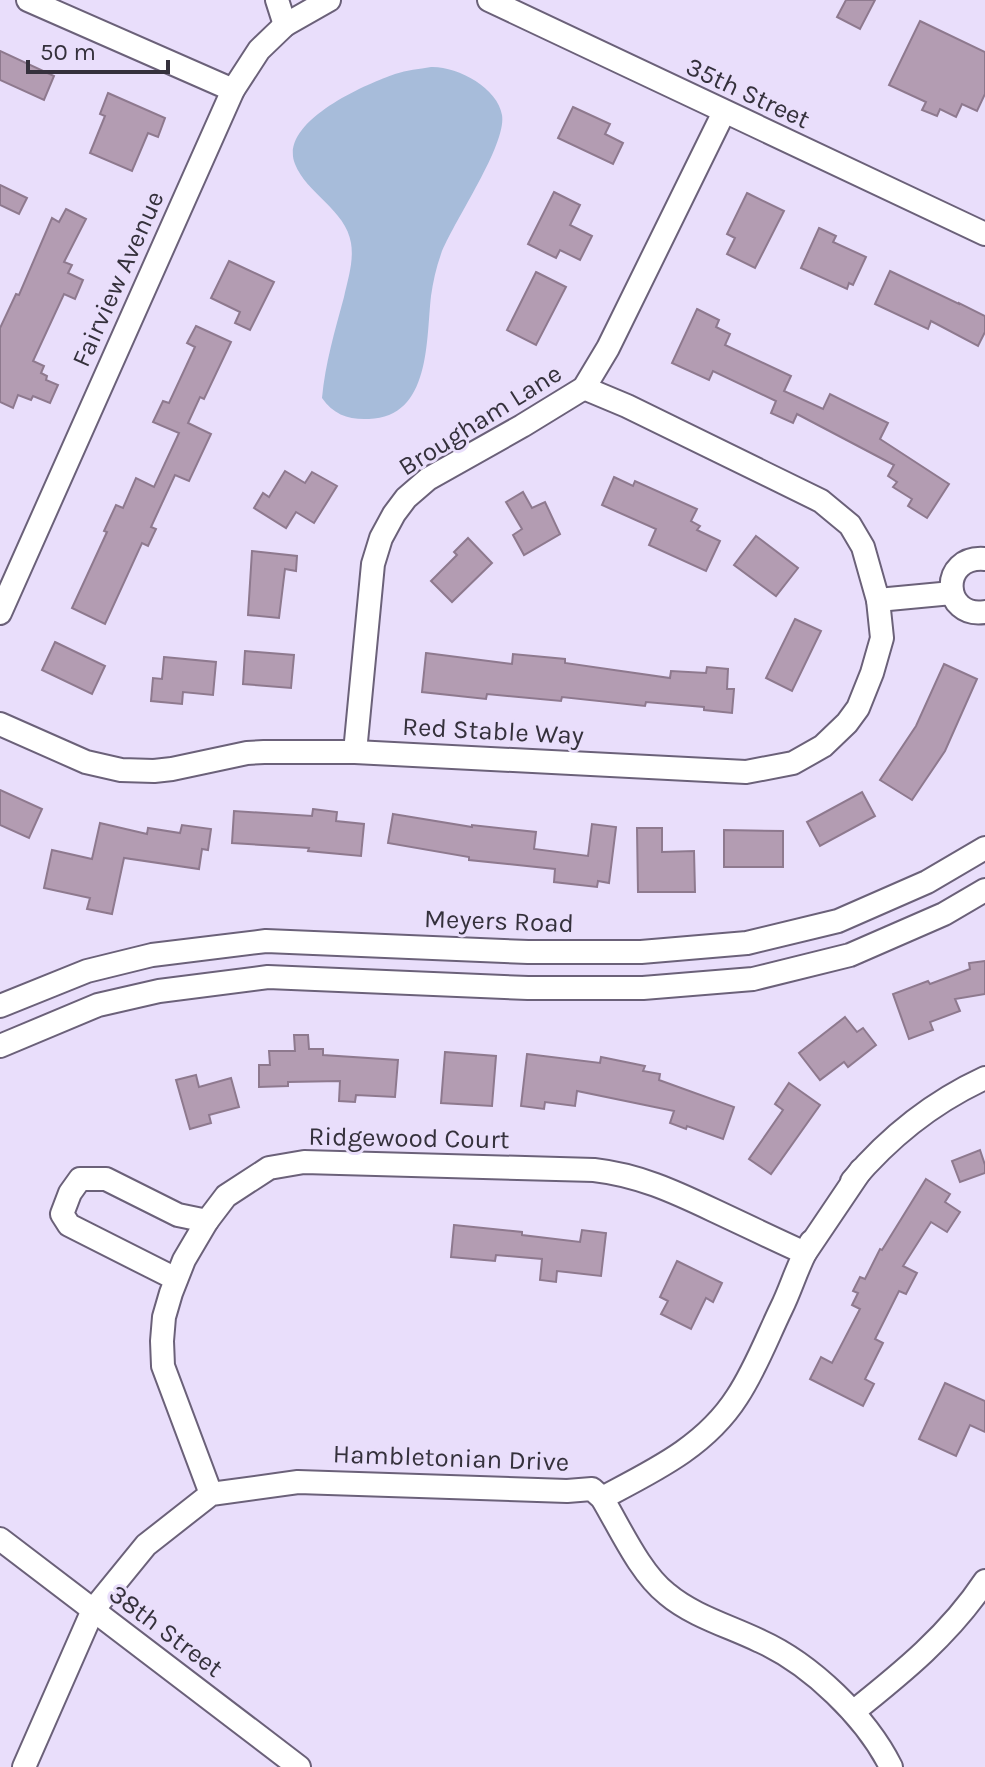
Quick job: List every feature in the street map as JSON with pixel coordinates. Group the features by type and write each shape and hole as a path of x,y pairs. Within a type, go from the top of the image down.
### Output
{"street":[{"path":"28,0 233,90"},
{"path":"277,0 285,25"},
{"name":"Fairview Avenue","path":"0,613 233,90 259,50 285,25 329,0"},
{"name":"35th Street","path":"489,0 985,234"},
{"name":"Brougham Lane","path":"355,752 373,564 381,538 394,514 406,498 428,479 584,388 608,348 724,112"},
{"name":"Red Stable Way","path":"0,724 86,762 121,770 154,771 247,753 355,752 746,772 793,763 823,746 858,708 882,638 878,600 863,547 850,525 821,501 584,388"},
{"path":"985,559 975,558 959,566 951,584 952,593 962,607 969,612 985,612"},
{"path":"878,600 952,593"},
{"name":"Meyers Road","path":"0,1006 87,971 152,955 266,941 528,952 641,952 747,943 838,921 927,882 985,848"},
{"path":"0,1046 98,1005 159,991 268,977 528,988 643,988 753,979 850,955 944,914 985,890"},
{"path":"805,1253 861,1170 888,1142 922,1114 985,1078"},
{"name":"Ridgewood Court","path":"211,1494 163,1366 164,1317 191,1245 207,1221 226,1196 269,1168 304,1162 615,1172 668,1189 805,1253"},
{"path":"176,1279 69,1225 62,1214 70,1193 80,1179 106,1179 178,1215 207,1221"},
{"name":"Hambletonian Drive","path":"24,1767 93,1610 146,1545 211,1494 277,1484 320,1482 567,1491 592,1489 602,1498 671,1461 697,1443 720,1419 745,1383 805,1253"},
{"path":"602,1498 647,1574 669,1597 690,1610 787,1654 853,1712 891,1767"},
{"name":"38th Street","path":"0,1539 299,1767"},
{"path":"853,1712 937,1640 972,1601 985,1581"}],"water":[{"path":"431,67 452,70 485,88 499,105 501,128 488,164 439,259 431,296 426,354 415,391 404,405 389,415 355,419 332,409 322,398 350,270 351,243 342,221 300,174 293,148 299,134 312,120 346,96 395,74"}],"building":[{"path":"846,0 875,0 860,29 837,17"},
{"path":"920,21 985,52 985,94 977,111 962,104 956,117 940,109 937,116 922,110 926,102 889,85"},
{"path":"0,51 54,76 44,100 0,80"},
{"path":"108,93 165,118 158,137 148,133 132,171 90,153 105,116 100,114"},
{"path":"573,107 610,124 605,134 623,143 613,164 558,138"},
{"path":"0,185 27,198 19,214 0,205"},
{"path":"554,192 580,205 570,225 592,236 580,260 560,250 556,258 528,244"},
{"path":"747,193 784,211 755,268 727,254 735,238 727,234"},
{"path":"66,209 86,219 64,262 72,265 68,273 83,280 75,299 64,294 33,361 44,366 41,373 47,376 46,380 58,385 50,403 33,396 31,400 18,395 13,408 0,402 0,328 16,294 19,295 52,218 59,222"},
{"path":"819,228 836,236 833,242 866,257 853,285 849,283 847,289 801,268"},
{"path":"229,261 274,282 250,330 235,323 240,312 211,298"},
{"path":"890,271 985,316 985,332 978,346 931,321 928,329 875,304"},
{"path":"536,272 566,287 536,345 507,330"},
{"path":"697,309 719,320 716,327 730,334 725,345 791,376 784,391 823,409 830,394 888,423 880,439 949,484 927,518 908,506 912,499 893,487 897,482 888,476 894,465 797,414 793,423 771,413 776,401 713,371 709,380 672,363"},
{"path":"196,326 231,342 204,399 200,397 188,423 211,434 189,481 175,475 151,527 156,529 148,546 142,543 105,624 72,608 116,505 123,508 136,478 154,487 179,433 153,422 163,401 169,403 195,347 187,343"},
{"path":"285,471 305,483 312,472 337,486 314,523 296,512 286,528 254,508 263,493 269,497"},
{"path":"614,477 633,486 635,481 697,509 691,521 700,526 697,530 720,541 706,571 649,545 656,529 602,505"},
{"path":"523,492 532,508 545,502 560,534 524,555 513,535 522,529 506,502"},
{"path":"756,536 798,568 776,596 734,565"},
{"path":"468,538 492,563 452,602 431,581 457,555 454,552"},
{"path":"252,551 297,556 296,571 285,569 279,618 248,615"},
{"path":"795,619 821,631 792,691 766,678"},
{"path":"55,642 105,666 92,694 42,670"},
{"path":"245,651 294,655 291,688 243,684"},
{"path":"426,653 512,664 513,654 565,659 565,663 670,678 671,671 706,673 707,667 728,669 727,689 734,689 732,713 646,702 645,706 562,697 561,701 487,694 486,699 422,692"},
{"path":"164,657 216,662 213,695 183,692 182,704 151,701 153,678 162,679"},
{"path":"944,664 977,679 945,751 912,800 880,780 916,726"},
{"path":"0,790 42,809 29,838 0,825"},
{"path":"862,792 875,816 820,846 807,822"},
{"path":"313,809 337,812 336,821 364,824 361,856 308,851 309,848 232,843 234,811 312,816"},
{"path":"393,814 472,827 536,832 534,849 588,856 592,824 616,827 609,883 598,881 597,887 554,882 555,869 469,860 469,857 388,843"},
{"path":"100,823 147,834 148,828 180,833 182,825 211,829 208,850 202,849 199,869 124,858 112,914 87,909 90,898 44,888 52,850 92,859"},
{"path":"637,828 662,828 662,852 694,851 695,892 638,892"},
{"path":"724,830 783,831 783,867 724,867"},
{"path":"985,961 985,994 955,999 960,1011 930,1022 933,1030 909,1039 893,994 970,969 969,963"},
{"path":"845,1017 857,1032 863,1028 876,1045 848,1067 844,1062 820,1080 799,1053"},
{"path":"294,1035 308,1035 309,1049 323,1049 323,1055 398,1060 395,1097 356,1095 355,1102 339,1101 340,1081 288,1082 288,1086 259,1087 259,1065 270,1065 269,1051 295,1051"},
{"path":"445,1052 496,1056 492,1106 441,1103"},
{"path":"527,1054 600,1063 601,1057 645,1066 643,1071 660,1074 659,1080 734,1107 723,1139 670,1123 674,1111 577,1091 575,1106 545,1102 544,1109 521,1106"},
{"path":"196,1075 199,1087 231,1078 239,1107 209,1115 211,1123 190,1129 176,1080"},
{"path":"789,1083 820,1105 771,1174 749,1159 783,1110 775,1104"},
{"path":"980,1150 985,1173 960,1182 952,1161"},
{"path":"926,1179 950,1194 945,1202 960,1212 947,1232 931,1222 903,1266 917,1273 906,1294 899,1291 875,1339 883,1343 865,1379 874,1384 863,1406 810,1379 821,1357 832,1363 860,1309 852,1305 858,1293 853,1291 860,1277 865,1279 880,1249"},
{"path":"454,1225 580,1242 582,1230 606,1233 601,1276 557,1271 556,1282 540,1280 542,1259 496,1255 495,1261 451,1257"},
{"path":"677,1261 722,1283 713,1302 706,1298 691,1329 661,1314 668,1301 660,1297"},
{"path":"945,1383 985,1401 985,1432 970,1425 956,1456 919,1439"}]}
